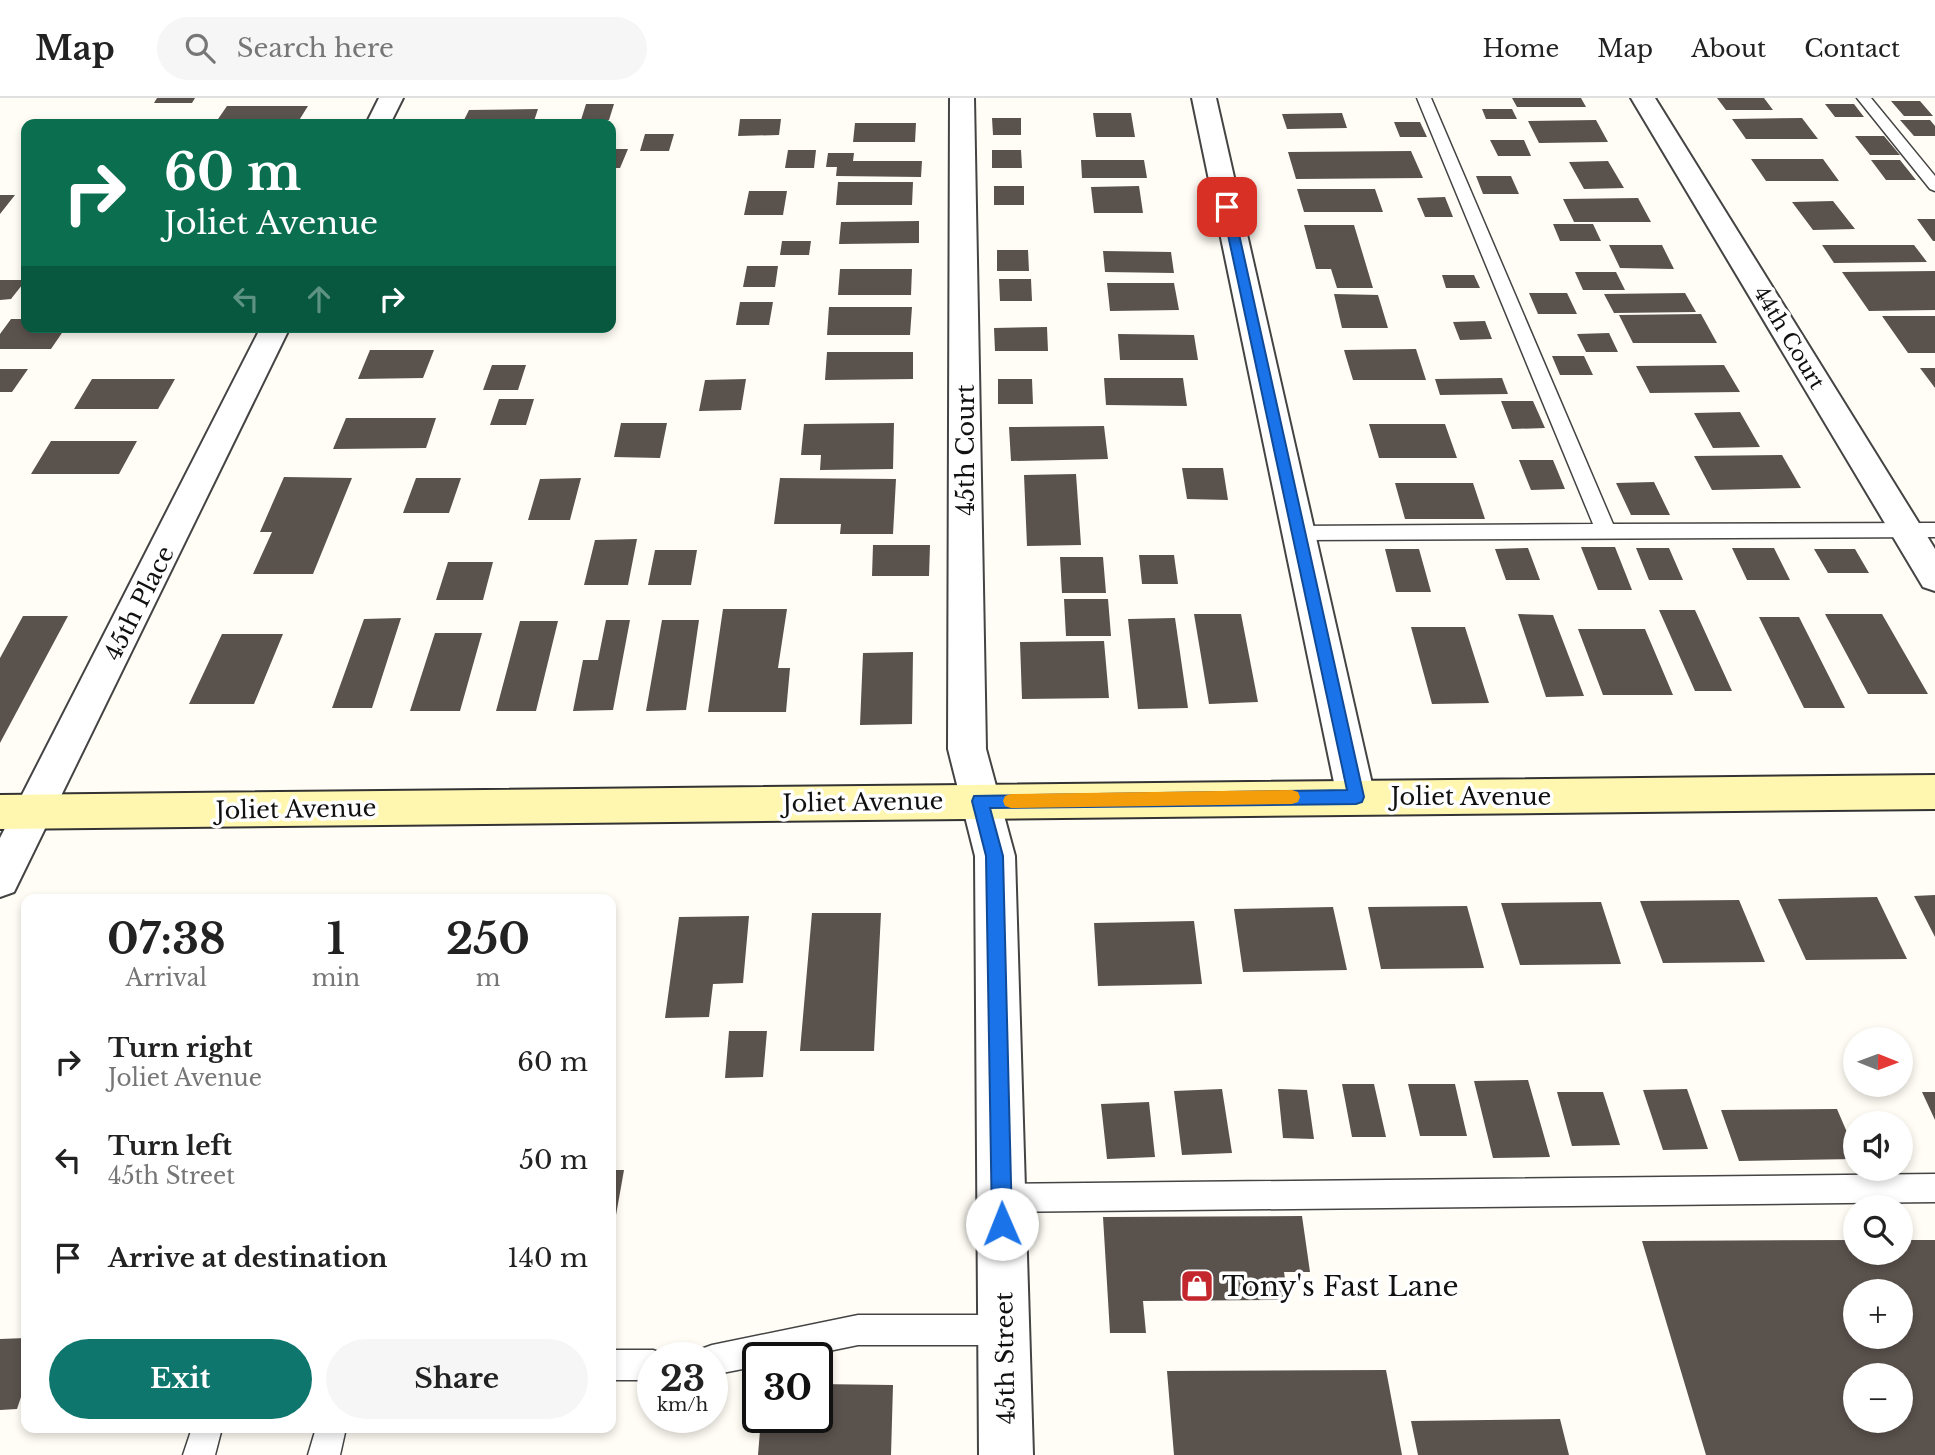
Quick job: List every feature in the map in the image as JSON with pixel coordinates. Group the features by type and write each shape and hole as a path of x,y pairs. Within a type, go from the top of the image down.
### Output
{"street":[{"path":"380,119 391,98"},
{"name":"45th Court","path":"962,98 967,749 980,801"},
{"path":"1204,98 1356,797"},
{"name":"44th Court","path":"1643,98 1921,530 1935,578"},
{"name":"45th Place","path":"0,879 17,812 273,333"},
{"name":"Joliet Avenue","path":"17,812 1935,792"},
{"name":"45th Street","path":"980,801 995,856 1006,1455"}],"lane":[{"path":"1424,98 1606,532"},
{"path":"1864,98 1935,186"},
{"path":"1298,533 1921,530"},
{"path":"1002,1198 1935,1188"},
{"path":"728,1357 858,1330 1004,1330"},
{"path":"616,1365 637,1365"},
{"path":"199,1455 206,1433"},
{"path":"324,1455 330,1433"}],"building":[{"path":"157,98 195,98 192,103 154,103"},
{"path":"1512,98 1581,98 1586,107 1517,107"},
{"path":"1717,98 1764,98 1773,110 1726,110"},
{"path":"1891,101 1920,101 1933,116 1904,116"},
{"path":"586,104 614,104 609,119 581,119"},
{"path":"1825,104 1854,104 1864,117 1835,117"},
{"path":"227,106 308,106 300,119 218,119"},
{"path":"538,109 535,119 464,119 469,110"},
{"path":"1482,109 1512,109 1517,119 1486,119"},
{"path":"1093,113 1131,113 1135,137 1096,137"},
{"path":"1342,113 1347,128 1287,129 1282,114"},
{"path":"992,118 1021,118 1021,135 993,135"},
{"path":"1802,118 1818,139 1746,139 1732,119"},
{"path":"740,119 781,119 779,135 738,136"},
{"path":"1596,120 1608,142 1539,143 1528,121"},
{"path":"1900,120 1930,120 1935,126 1935,136 1914,136"},
{"path":"1394,122 1420,122 1427,137 1400,137"},
{"path":"855,123 916,123 915,142 853,142"},
{"path":"645,134 674,134 669,151 640,151"},
{"path":"1855,136 1884,136 1900,155 1870,155"},
{"path":"1490,140 1524,140 1531,156 1498,156"},
{"path":"616,149 628,149 620,168 616,168"},
{"path":"788,150 816,150 814,168 785,168"},
{"path":"992,150 1021,150 1022,168 992,168"},
{"path":"1411,151 1423,178 1296,179 1288,152"},
{"path":"828,153 854,153 853,161 922,161 921,177 836,176 837,167 826,167"},
{"path":"1751,159 1823,159 1839,181 1766,181"},
{"path":"1081,160 1144,160 1147,178 1082,178"},
{"path":"1871,160 1900,160 1916,180 1886,180"},
{"path":"1608,161 1624,188 1584,189 1569,162"},
{"path":"1476,176 1511,176 1519,194 1483,194"},
{"path":"838,182 913,182 912,205 836,205"},
{"path":"994,186 1024,186 1024,205 994,205"},
{"path":"1139,186 1143,213 1094,213 1091,187"},
{"path":"1297,189 1375,189 1383,212 1304,212"},
{"path":"749,191 787,191 783,215 744,215"},
{"path":"0,195 15,195 0,214"},
{"path":"1445,197 1453,217 1425,217 1417,198"},
{"path":"1638,198 1651,222 1574,222 1563,199"},
{"path":"1833,201 1855,229 1813,230 1792,202"},
{"path":"1917,219 1935,219 1935,241 1933,241"},
{"path":"919,221 919,243 839,244 841,222"},
{"path":"1553,224 1593,224 1601,241 1560,241"},
{"path":"1304,225 1354,225 1373,288 1337,288 1331,269 1316,269"},
{"path":"782,241 811,241 809,255 780,255"},
{"path":"1609,245 1662,245 1674,269 1620,268"},
{"path":"1822,245 1914,245 1927,262 1834,263"},
{"path":"997,250 1028,250 1029,271 997,271"},
{"path":"1103,251 1171,252 1174,273 1105,272"},
{"path":"747,266 778,266 775,287 743,287"},
{"path":"840,269 912,269 911,295 838,295"},
{"path":"1935,271 1935,310 1869,311 1842,272"},
{"path":"1575,272 1616,272 1625,290 1583,290"},
{"path":"1442,275 1474,275 1480,288 1446,288"},
{"path":"999,279 1031,279 1032,301 1000,301"},
{"path":"0,280 21,280 21,286 11,299 0,300"},
{"path":"1107,283 1174,283 1179,310 1110,311"},
{"path":"1529,293 1567,293 1577,314 1538,314"},
{"path":"1685,293 1696,312 1614,313 1604,294"},
{"path":"1334,294 1378,295 1388,328 1342,328"},
{"path":"740,302 773,302 769,325 736,325"},
{"path":"829,307 912,307 910,335 827,335"},
{"path":"1701,314 1717,343 1633,343 1619,315"},
{"path":"1882,316 1935,316 1935,353 1908,353"},
{"path":"11,319 21,319 21,333 62,333 51,349 0,349 0,334"},
{"path":"1485,321 1492,339 1460,340 1453,322"},
{"path":"1047,327 1048,351 995,351 994,328"},
{"path":"1609,333 1618,352 1586,352 1577,334"},
{"path":"1118,334 1194,335 1198,360 1120,360"},
{"path":"1416,349 1426,380 1353,380 1344,350"},
{"path":"370,350 434,350 423,378 358,379"},
{"path":"827,352 913,352 913,379 825,380"},
{"path":"1552,356 1584,356 1593,375 1560,375"},
{"path":"492,365 526,365 518,390 483,390"},
{"path":"1724,365 1740,392 1650,393 1636,366"},
{"path":"1920,368 1935,368 1935,388"},
{"path":"0,369 28,369 12,392 0,392"},
{"path":"1104,378 1183,378 1187,406 1106,405"},
{"path":"1502,378 1508,394 1440,395 1435,379"},
{"path":"92,379 175,379 158,409 74,409"},
{"path":"746,379 741,410 699,411 705,380"},
{"path":"998,379 1032,379 1033,404 998,404"},
{"path":"499,399 534,399 526,425 490,425"},
{"path":"1501,401 1533,401 1545,428 1512,429"},
{"path":"1740,412 1760,447 1713,448 1694,413"},
{"path":"346,418 436,418 426,448 333,449"},
{"path":"621,423 667,423 660,458 614,457"},
{"path":"894,423 893,469 820,470 821,455 801,455 804,424"},
{"path":"1369,424 1445,424 1457,458 1379,458"},
{"path":"1104,426 1108,459 1011,461 1009,427"},
{"path":"51,441 137,441 119,474 31,474"},
{"path":"1782,455 1801,488 1712,490 1694,456"},
{"path":"1519,460 1553,460 1565,489 1531,490"},
{"path":"1182,468 1223,468 1228,500 1187,499"},
{"path":"1076,474 1081,545 1027,546 1024,475"},
{"path":"284,477 352,478 313,574 253,574 272,532 260,532"},
{"path":"416,478 461,478 449,513 403,513"},
{"path":"581,478 570,520 528,520 540,479"},
{"path":"780,478 896,479 893,534 840,534 841,524 774,524"},
{"path":"1654,482 1670,515 1631,515 1616,483"},
{"path":"1395,483 1473,483 1485,519 1405,519"},
{"path":"637,539 628,585 584,585 595,540"},
{"path":"873,545 930,545 929,576 872,576"},
{"path":"1581,547 1615,547 1632,590 1598,590"},
{"path":"1528,548 1540,580 1506,580 1495,549"},
{"path":"1636,548 1669,548 1683,580 1649,580"},
{"path":"1732,548 1774,548 1790,580 1747,580"},
{"path":"1385,549 1419,549 1431,592 1396,592"},
{"path":"1814,549 1855,549 1869,573 1828,573"},
{"path":"655,550 697,550 691,585 648,585"},
{"path":"1139,555 1174,555 1178,584 1142,584"},
{"path":"1060,557 1103,557 1106,593 1062,593"},
{"path":"448,562 493,562 483,600 436,600"},
{"path":"1064,599 1108,599 1111,636 1066,636"},
{"path":"723,609 787,609 778,668 790,668 786,712 708,712"},
{"path":"1659,610 1695,610 1732,691 1695,691"},
{"path":"1194,614 1241,614 1258,702 1209,704"},
{"path":"1518,614 1553,615 1584,696 1546,697"},
{"path":"1825,614 1882,614 1928,694 1868,694"},
{"path":"23,616 68,616 0,743 0,658"},
{"path":"1759,617 1799,617 1845,708 1804,708"},
{"path":"401,618 372,708 332,708 364,619"},
{"path":"1175,618 1188,708 1138,709 1128,619"},
{"path":"606,620 630,620 613,710 573,711 583,660 598,660"},
{"path":"662,620 699,620 686,710 646,711"},
{"path":"520,621 558,621 536,711 496,711"},
{"path":"1411,627 1465,627 1489,703 1432,704"},
{"path":"1578,629 1645,629 1673,695 1603,695"},
{"path":"435,633 482,633 460,711 410,711"},
{"path":"222,634 283,634 254,704 189,704"},
{"path":"1104,641 1109,698 1022,699 1020,642"},
{"path":"913,652 912,724 860,725 863,653"},
{"path":"1935,895 1935,937 1914,896"},
{"path":"1877,897 1907,959 1806,960 1778,899"},
{"path":"1739,900 1765,962 1663,963 1640,901"},
{"path":"1601,902 1621,964 1520,965 1501,903"},
{"path":"1467,906 1484,968 1381,969 1368,907"},
{"path":"1333,907 1347,970 1243,972 1234,909"},
{"path":"812,913 881,913 874,1051 800,1051"},
{"path":"749,916 743,983 713,984 709,1017 665,1018 679,917"},
{"path":"1194,921 1202,984 1098,986 1094,923"},
{"path":"729,1031 767,1031 763,1077 725,1078"},
{"path":"1528,1080 1550,1157 1493,1158 1474,1081"},
{"path":"1342,1084 1374,1084 1386,1137 1352,1137"},
{"path":"1408,1084 1455,1084 1467,1136 1420,1136"},
{"path":"1222,1089 1232,1153 1182,1155 1174,1091"},
{"path":"1278,1089 1307,1090 1314,1139 1283,1138"},
{"path":"1687,1089 1708,1149 1663,1150 1643,1090"},
{"path":"1557,1092 1603,1092 1620,1145 1572,1146"},
{"path":"1922,1092 1935,1092 1935,1120"},
{"path":"1149,1102 1155,1157 1107,1159 1101,1104"},
{"path":"1837,1109 1843,1123 1843,1159 1739,1161 1721,1110"},
{"path":"616,1170 624,1170 616,1215"},
{"name":"Tony's Fast Lane","path":"1302,1216 1310,1272 1284,1272 1288,1300 1143,1301 1146,1333 1110,1333 1103,1217"},
{"path":"1843,1240 1843,1265 1913,1265 1913,1240 1935,1240 1935,1455 1706,1455 1642,1241"},
{"path":"21,1338 21,1397 17,1409 0,1410 0,1339"},
{"path":"1386,1370 1402,1455 1174,1455 1167,1371"},
{"path":"833,1384 893,1385 891,1455 758,1455 760,1433 833,1433"},
{"path":"1560,1419 1569,1455 1418,1455 1411,1421"}],"slow traffic":[{"path":"1011,801 1292,797"}],"place":[{"name":"Tony's Fast Lane","path":"1197,1286"}],"route":[{"path":"1002,1224 995,856 980,801 1356,797 1227,207"}]}
